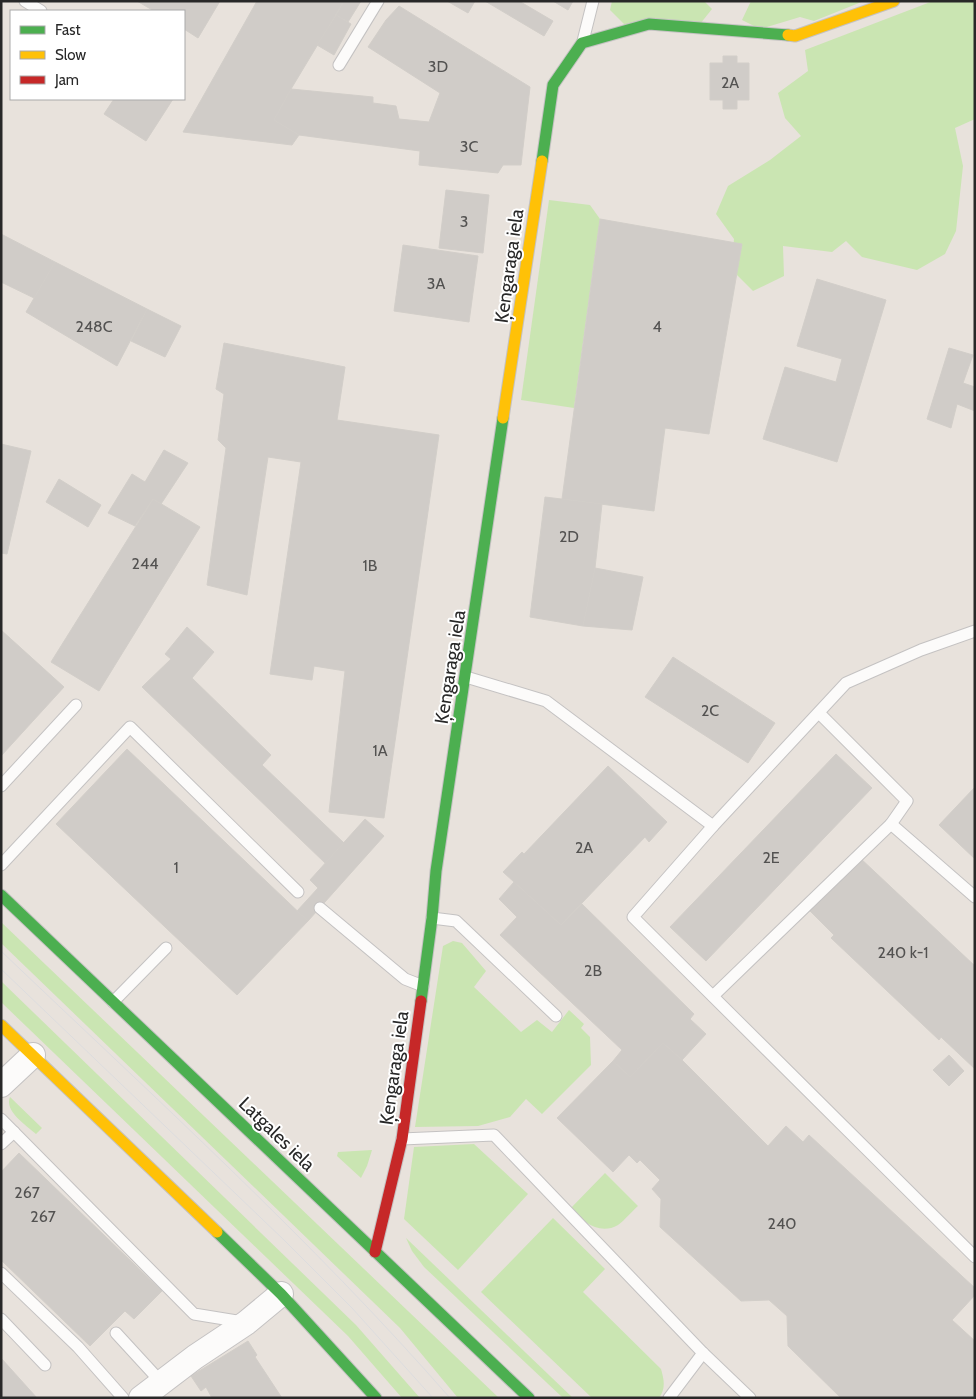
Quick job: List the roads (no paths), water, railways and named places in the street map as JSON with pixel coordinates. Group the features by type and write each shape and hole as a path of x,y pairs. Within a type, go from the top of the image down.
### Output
{"main road":[{"path":"582,43 649,24 795,36 894,1"},
{"name":"Ķengaraga iela","path":"375,1252 402,1139 432,918 436,871 554,85 582,43"},
{"name":"Latgales iela","path":"1,895 529,1398"},
{"path":"1,1025 281,1294 376,1398"}],"street":[{"path":"1,1085 33,1055"},
{"path":"140,1398 246,1323 281,1294"}],"lane":[{"path":"25,1 39,10"},
{"path":"338,65 378,1"},
{"path":"582,43 592,1"},
{"path":"975,631 921,650 846,683 713,826 633,917 975,1258"},
{"path":"466,677 546,701 713,826"},
{"path":"1,786 76,705"},
{"path":"713,996 891,824 907,801 819,712"},
{"path":"1,865 130,727 298,892"},
{"path":"891,824 975,897"},
{"path":"320,908 405,979 423,986"},
{"path":"432,918 456,921 556,1016"},
{"path":"113,1002 166,948"},
{"path":"1,1119 194,1314 246,1323"},
{"path":"1,1144 14,1132"},
{"path":"402,1139 494,1135 703,1353 750,1398"},
{"path":"1,1273 78,1347 123,1398"},
{"path":"1,1319 45,1365"},
{"path":"116,1333 161,1382"},
{"path":"669,1398 703,1353"}],"tram line":[{"path":"1,951 287,1225 397,1339 450,1398"},
{"path":"1,969 284,1240 352,1308 433,1398"}]}
